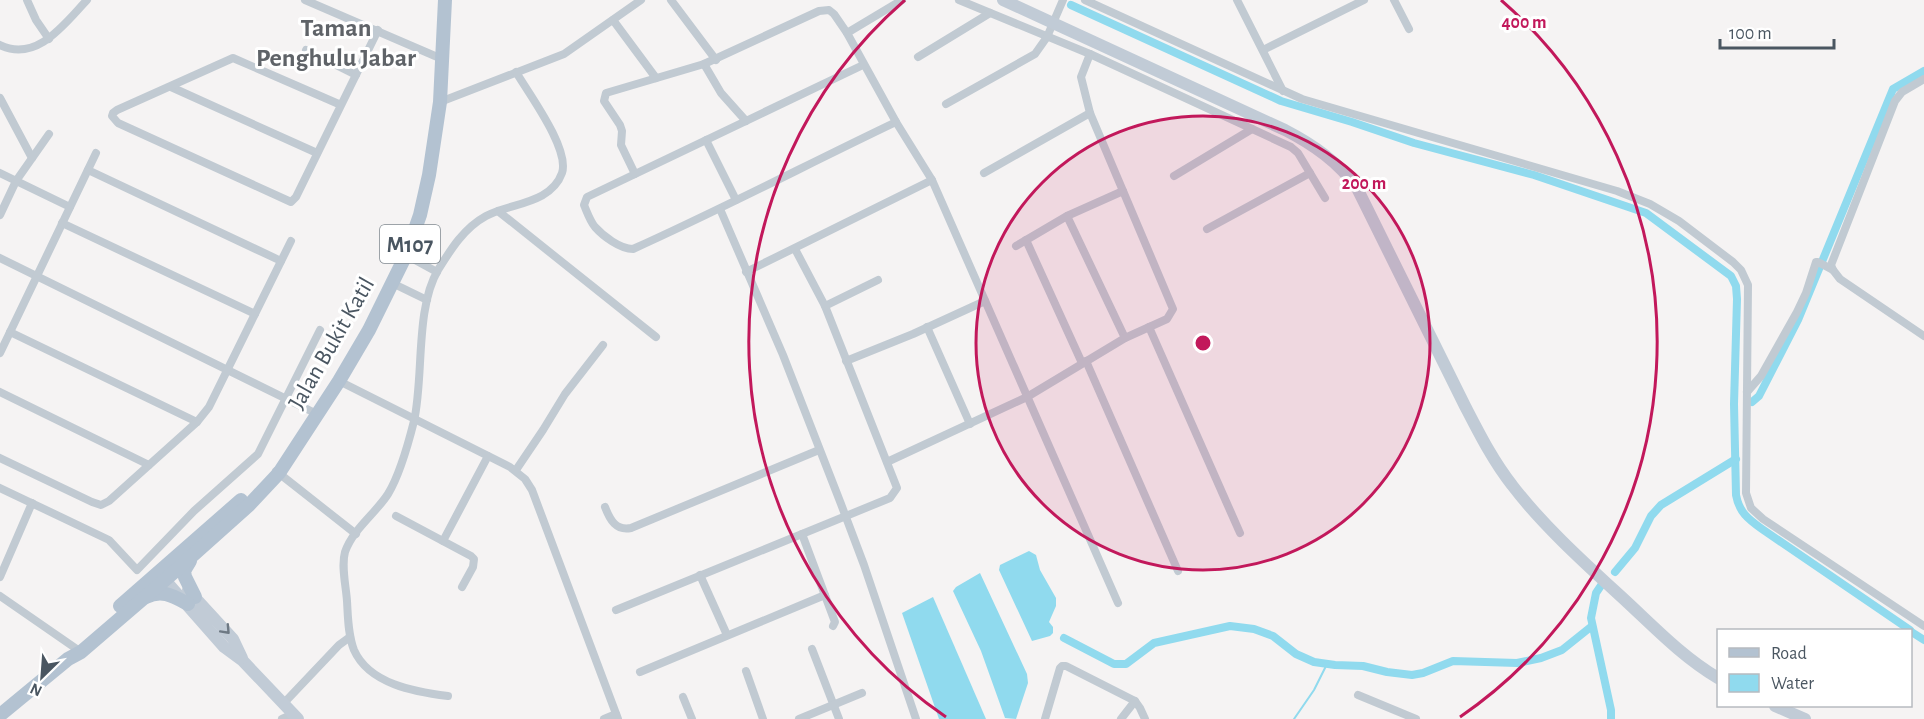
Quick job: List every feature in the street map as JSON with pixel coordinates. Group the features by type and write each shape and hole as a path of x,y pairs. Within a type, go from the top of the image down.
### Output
{"main road":[{"name":"Jalan Bukit Katil","path":"0,715 144,598 249,506 288,458 339,381 369,330 392,283 420,215 429,175 440,102 445,0"},
{"path":"1003,0 1285,130 1320,150 1347,174 1365,202 1478,431 1511,484 1528,505 1663,636 1697,664 1717,677"},
{"name":"Jalan Bukit Katil","path":"79,650 109,616 276,472"},
{"path":"191,601 184,571 204,546"},
{"path":"146,583 168,576 177,556"},
{"path":"168,576 191,601 225,647 243,661 284,704 291,717"},
{"path":"144,598 153,594 169,594 191,601"},
{"path":"1779,707 1804,719"}],"street":[{"path":"27,0 36,20 49,39"},
{"path":"0,45 21,50 49,39 87,0"},
{"path":"305,0 442,59"},
{"path":"440,102 564,54 641,0"},
{"path":"671,0 716,60"},
{"path":"847,33 902,0"},
{"path":"959,0 1090,54 1294,149 1325,198"},
{"path":"946,104 1035,54 1047,37 1063,0"},
{"path":"1084,0 1316,104 1617,191 1650,204 1679,221 1733,262 1746,278 1748,285 1746,493 1751,508 1763,519 1924,626"},
{"path":"1237,0 1283,91"},
{"path":"1263,50 1364,0"},
{"path":"1394,0 1409,28"},
{"path":"635,174 621,145 620,125 606,106 604,96 610,90 716,60 819,11 829,10 834,14 932,180 1118,603"},
{"path":"918,57 990,13"},
{"path":"613,20 656,78"},
{"path":"341,105 233,58 117,110 113,112 112,117 118,123 291,202 294,200 356,75 378,30"},
{"path":"306,50 356,75"},
{"path":"887,462 1027,397 1125,338 1167,319 1173,309 1090,113 1081,77 1090,54"},
{"path":"704,64 721,93 746,121"},
{"path":"863,64 587,198 584,205 596,228 625,248 633,249 720,209 896,122"},
{"path":"448,696 406,689 381,677 360,662 350,637 343,560 356,534 388,495 395,482 414,420 427,300 436,272 464,232 485,217 535,200 543,195 558,180 564,164 560,146 516,72"},
{"path":"1831,269 1834,255 1895,101 1902,92 1924,79"},
{"path":"171,87 317,153"},
{"path":"0,98 32,158"},
{"path":"984,173 1090,113"},
{"path":"1174,176 1252,129"},
{"path":"0,215 16,181 49,134"},
{"path":"706,140 736,200"},
{"path":"0,353 96,153"},
{"path":"88,170 281,261"},
{"path":"0,173 70,207"},
{"path":"1207,229 1310,173"},
{"path":"746,272 932,180"},
{"path":"1016,246 1067,216 1123,190"},
{"path":"720,209 783,355 864,565 916,719"},
{"path":"498,211 656,337"},
{"path":"1067,216 1125,338"},
{"path":"62,223 255,314"},
{"path":"1026,240 1178,571"},
{"path":"0,458 101,504 109,501 197,422 209,407 291,241"},
{"path":"616,610 845,517 890,498 896,493 897,488 825,306 795,249"},
{"path":"405,255 436,272"},
{"path":"0,258 317,414"},
{"path":"1747,392 1761,376 1771,359 1802,302 1814,264 1818,262 1924,336"},
{"path":"825,306 878,280"},
{"path":"392,283 427,300"},
{"path":"846,361 985,301"},
{"path":"927,327 970,424"},
{"path":"1149,327 1240,533"},
{"path":"0,488 109,540 137,570 194,511 258,454 320,330"},
{"path":"10,333 197,422"},
{"path":"516,470 565,394 603,345"},
{"path":"339,381 516,470 525,479 617,717 604,719"},
{"path":"0,392 149,465"},
{"path":"605,507 613,523 619,527 631,528 819,450"},
{"path":"443,541 488,456"},
{"path":"276,472 356,534"},
{"path":"0,577 32,503"},
{"path":"396,516 474,559 473,567 462,587"},
{"path":"802,534 835,622 833,626"},
{"path":"700,575 727,635"},
{"path":"640,672 825,595"},
{"path":"0,596 79,650"},
{"path":"284,704 339,645 350,637"},
{"path":"812,649 839,719"},
{"path":"1045,719 1062,666 1135,701 1145,719"},
{"path":"746,671 764,719"},
{"path":"799,719 862,693"},
{"path":"1358,695 1416,719"},
{"path":"683,697 692,719"},
{"path":"1121,719 1135,701"}],"water":[{"path":"1029,551 1036,555 1040,570 1056,598 1056,606 1049,622 1053,627 1053,633 1032,641 999,570 1000,565"},
{"path":"980,573 1027,674 1028,683 1016,719 1005,718 981,651 953,591"},
{"path":"933,597 986,719 939,719 902,613"}],"waterway":[{"path":"1071,5 1281,101 1414,143 1534,175 1646,213 1731,276 1736,286 1737,299 1734,404 1736,495 1739,506 1745,515 1757,525 1909,629"},
{"path":"1752,402 1759,396 1798,320 1893,89 1924,71"},
{"path":"1615,572 1635,548 1651,516 1661,505 1736,459"},
{"path":"1602,584 1596,593 1591,618 1611,719"},
{"path":"1064,638 1114,664 1126,664 1154,643 1230,626 1254,629 1273,636 1296,654 1314,662 1363,666 1412,675 1453,661 1517,663 1541,658 1562,650 1592,626"},
{"path":"1912,632 1924,640"},
{"path":"1294,719 1314,690 1327,664"}],"district":[{"name":"Taman Penghulu Jabar","path":"336,42"}]}
